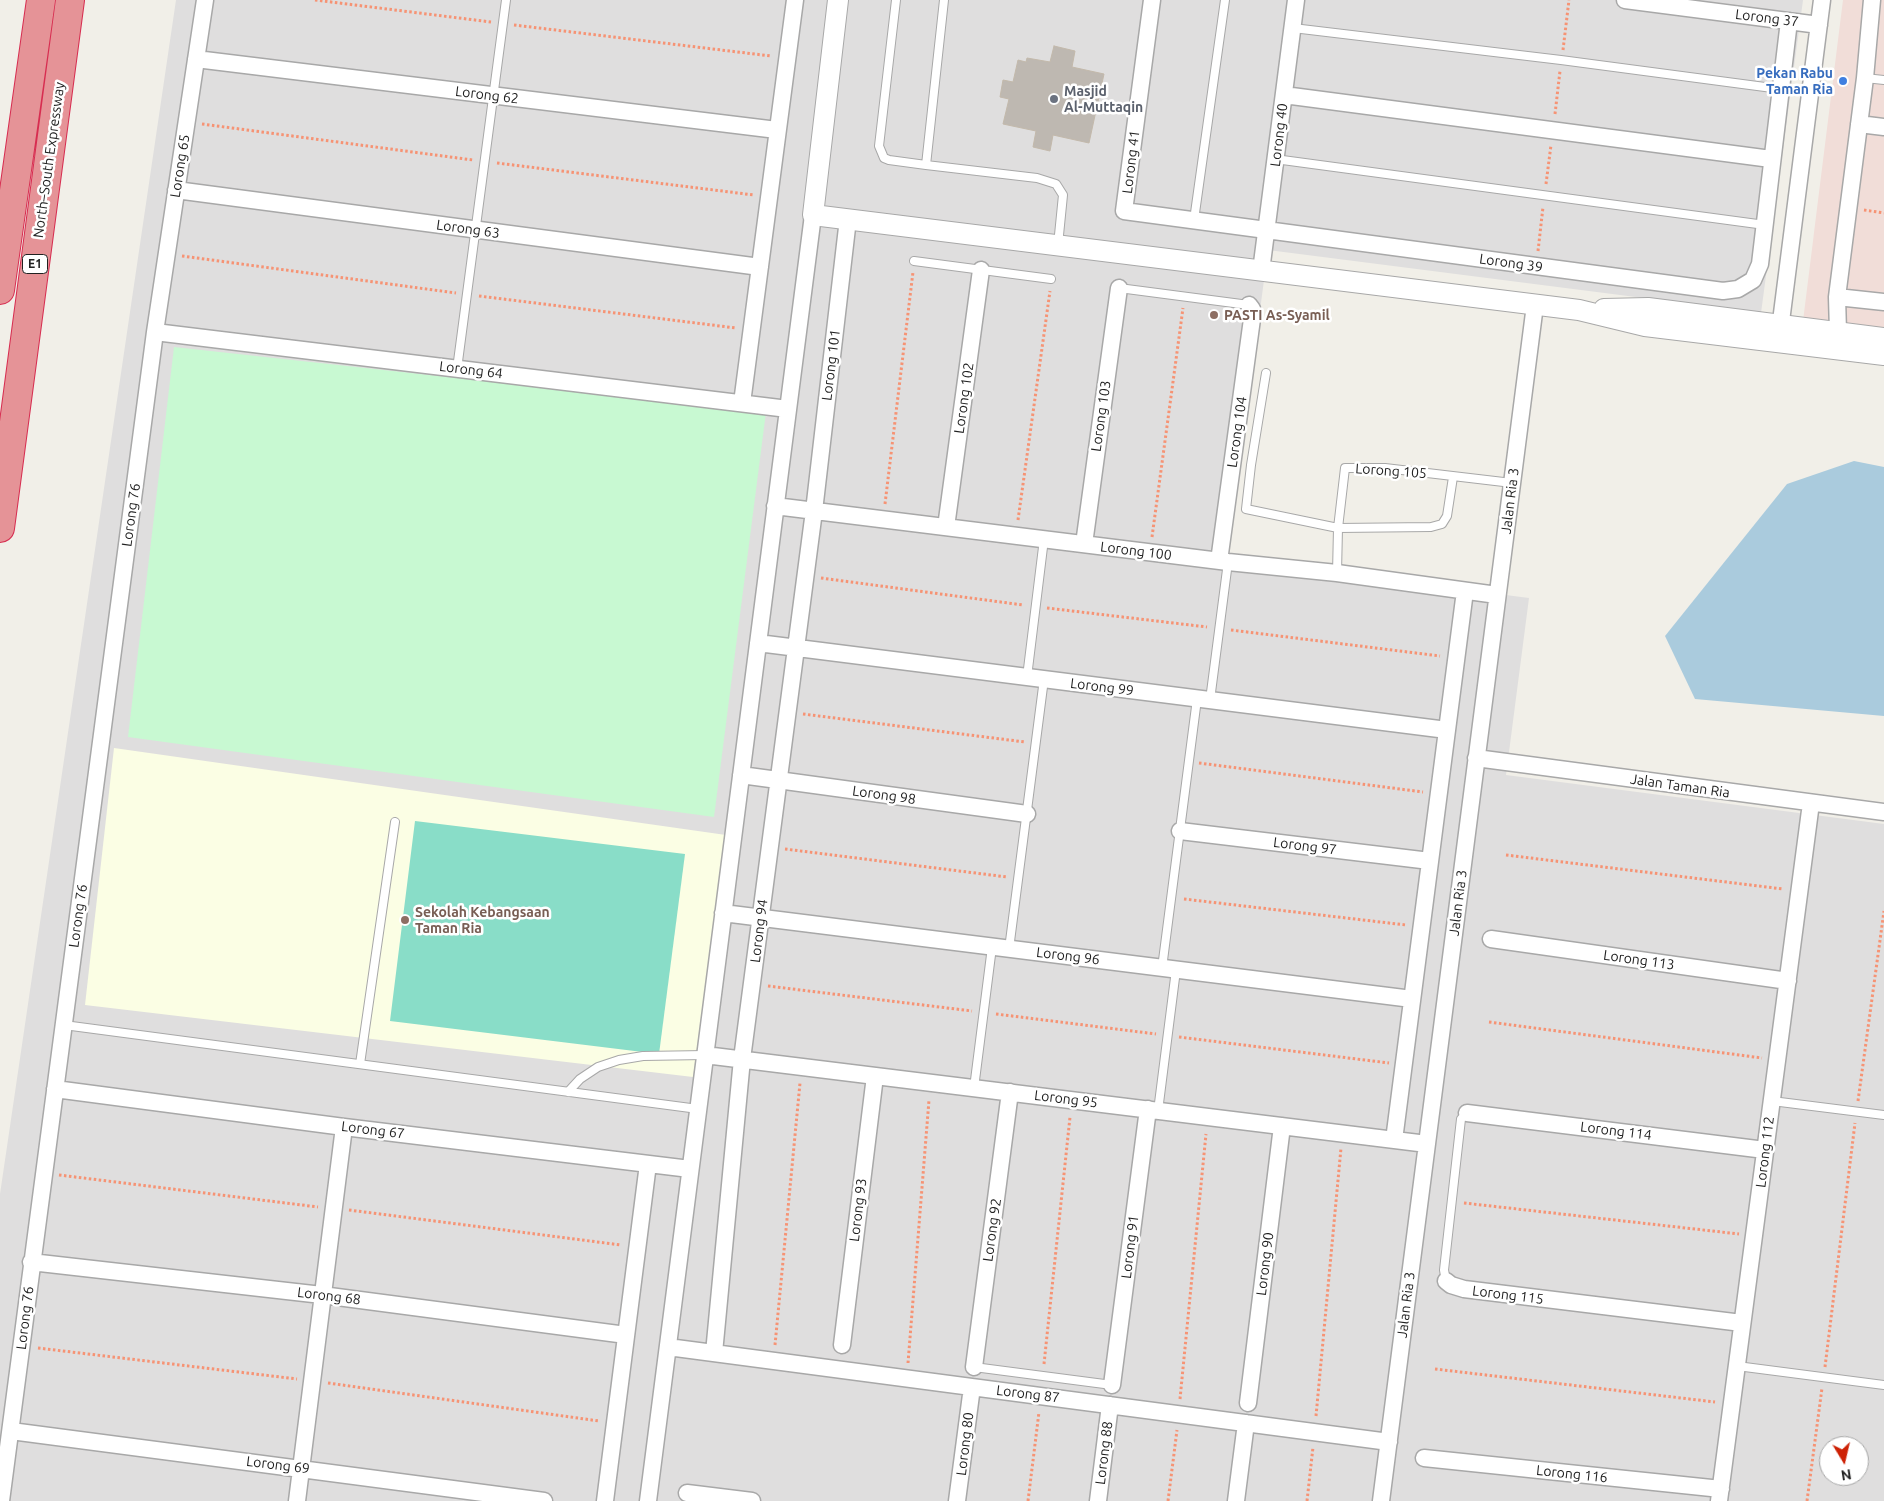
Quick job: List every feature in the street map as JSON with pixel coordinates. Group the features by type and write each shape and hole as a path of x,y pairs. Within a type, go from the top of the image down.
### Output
{"highway":[{"name":"E1","path":"0,290 40,0"},
{"name":"North–South Expressway","path":"0,528 70,0"}],"street":[{"name":"Lorong 65","path":"155,332 205,0"},
{"path":"742,403 795,0"},
{"path":"648,1501 813,215 838,0"},
{"name":"Lorong 41","path":"1152,0 1124,211 1266,230"},
{"name":"Lorong 40","path":"1261,270 1296,0"},
{"name":"Lorong 37","path":"1625,0 1820,25"},
{"path":"1780,334 1822,0"},
{"path":"1838,332 1837,297 1865,78 1872,0"},
{"path":"1765,225 1789,21"},
{"name":"Lorong 62","path":"196,58 778,130"},
{"path":"1284,96 1772,159"},
{"path":"1859,124 1884,127"},
{"name":"Lorong 63","path":"176,190 760,267"},
{"path":"813,215 1579,310 1648,308 1884,356"},
{"name":"Lorong 101","path":"814,511 848,219"},
{"name":"Lorong 39","path":"1266,230 1723,291 1738,288 1753,280 1760,264 1765,225"},
{"name":"Lorong 102","path":"946,527 981,270"},
{"name":"Lorong 103","path":"1084,544 1119,288"},
{"path":"1837,297 1884,302"},
{"name":"Lorong 104","path":"1223,561 1252,319 1252,309 1249,305"},
{"name":"Jalan Ria 3","path":"1381,1501 1535,305"},
{"name":"Lorong 64","path":"155,332 788,409"},
{"name":"Lorong 76","path":"1,1501 155,332"},
{"path":"1780,334 1838,332 1884,338"},
{"name":"Lorong 100","path":"775,506 1223,561 1337,573 1497,595"},
{"name":"Lorong 94","path":"714,1352 742,1059 814,511"},
{"path":"1394,1140 1464,591"},
{"name":"Lorong 99","path":"758,643 1447,730"},
{"name":"Jalan Taman Ria","path":"1476,758 1884,812"},
{"name":"Lorong 98","path":"741,775 1027,814"},
{"name":"Lorong 112","path":"1720,1495 1811,803"},
{"name":"Lorong 97","path":"1180,831 1430,861"},
{"name":"Lorong 96","path":"723,913 1412,999"},
{"name":"Lorong 113","path":"1491,939 1788,981"},
{"name":"Lorong 95","path":"705,1055 1427,1144"},
{"name":"Lorong 93","path":"842,1345 875,1076"},
{"name":"Lorong 67","path":"55,1089 344,1127 690,1169"},
{"name":"Lorong 92","path":"974,1367 1010,1092"},
{"name":"Lorong 91","path":"1112,1385 1153,1110"},
{"name":"Lorong 114","path":"1467,1113 1765,1150"},
{"name":"Lorong 90","path":"1248,1403 1282,1126"},
{"path":"297,1501 344,1127"},
{"path":"604,1501 648,1164"},
{"name":"Lorong 68","path":"32,1262 322,1295 626,1335"},
{"name":"Lorong 115","path":"1446,1281 1451,1285 1464,1289 1742,1322"},
{"name":"Lorong 87","path":"668,1347 1389,1442"},
{"name":"Lorong 80","path":"957,1501 972,1387"},
{"name":"Lorong 88","path":"1098,1501 1110,1405"},
{"path":"1236,1501 1246,1423"},
{"name":"Lorong 69","path":"10,1431 544,1501"},
{"name":"Lorong 116","path":"1424,1458 1720,1495"},
{"path":"687,1493 752,1501"}],"lane":[{"path":"457,368 506,0"},
{"path":"896,0 879,146 884,158 926,166 1037,178 1056,184 1063,195 1058,245"},
{"path":"926,166 944,0"},
{"path":"1194,220 1225,0"},
{"path":"1292,28 1552,58 1780,88"},
{"path":"1865,78 1884,80"},
{"path":"1275,159 1765,225"},
{"path":"914,261 1051,279"},
{"path":"1119,288 1249,305"},
{"path":"1266,373 1251,465 1246,510 1338,528 1431,527 1442,524 1448,516 1452,477"},
{"name":"Lorong 105","path":"1337,573 1338,528 1345,468 1385,468 1512,484"},
{"path":"1026,677 1044,539"},
{"path":"1153,1110 1168,1036 1171,897 1188,761 1218,628 1223,561"},
{"path":"1009,949 1044,679"},
{"path":"360,1064 395,822"},
{"path":"974,1088 992,947"},
{"path":"64,1025 698,1109"},
{"path":"568,1092 580,1080 598,1067 619,1060 643,1056 705,1055"},
{"path":"1772,1101 1884,1115"},
{"name":"Lorong 115","path":"1446,1281 1444,1270 1460,1119 1467,1113"},
{"path":"1737,1366 1884,1385"},
{"path":"974,1367 1112,1385"}],"path":[{"path":"315,0 787,58"},
{"path":"883,519 914,261"},
{"path":"1016,536 1051,279"},
{"path":"1150,552 1185,296"},
{"path":"806,576 1456,658"},
{"path":"788,712 1036,743"},
{"path":"1188,761 1438,794"},
{"path":"770,847 1018,878"},
{"path":"1506,856 1800,891"},
{"path":"1171,897 1421,926"},
{"path":"1807,1501 1884,911"},
{"path":"752,984 1403,1065"},
{"path":"1489,1022 1777,1060"},
{"path":"774,1361 802,1067"},
{"path":"906,1378 931,1082"},
{"path":"1043,1376 1072,1100"},
{"path":"1168,1501 1179,1414 1208,1117"},
{"path":"1307,1501 1342,1133"},
{"path":"43,1173 637,1247"},
{"path":"1452,1202 1754,1236"},
{"path":"21,1346 311,1381 614,1423"},
{"path":"1435,1369 1732,1404"},
{"path":"1028,1501 1041,1396"}],"shaded area":[{"path":"176,0 1803,0 1761,313 1268,250 1227,559 1529,598 1506,775 1884,824 1884,1501 0,1501 0,1194"},
{"path":"1843,0 1884,0 1884,331 1803,321"},
{"name":"Sekolah Kebangsaan Taman Ria","path":"114,748 726,835 693,1077 85,1005"}],"green space":[{"path":"174,347 766,412 714,817 128,737"},
{"path":"415,821 685,854 659,1054 390,1021"}],"water":[{"path":"1854,461 1884,467 1884,716 1695,699 1665,636 1787,484"}],"building":[{"name":"Masjid Al-Muttaqin","path":"1054,46 1075,51 1072,67 1104,74 1089,143 1053,135 1050,151 1033,147 1036,131 1003,124 1009,99 1000,97 1003,80 1013,82 1018,60 1026,62 1027,58 1050,62"}],"place":[{"name":"Pekan Rabu Taman Ria","path":"1843,81"},
{"name":"Masjid Al-Muttaqin","path":"1054,99"},
{"name":"PASTI As-Syamil","path":"1214,315"},
{"name":"Sekolah Kebangsaan Taman Ria","path":"405,920"}]}
